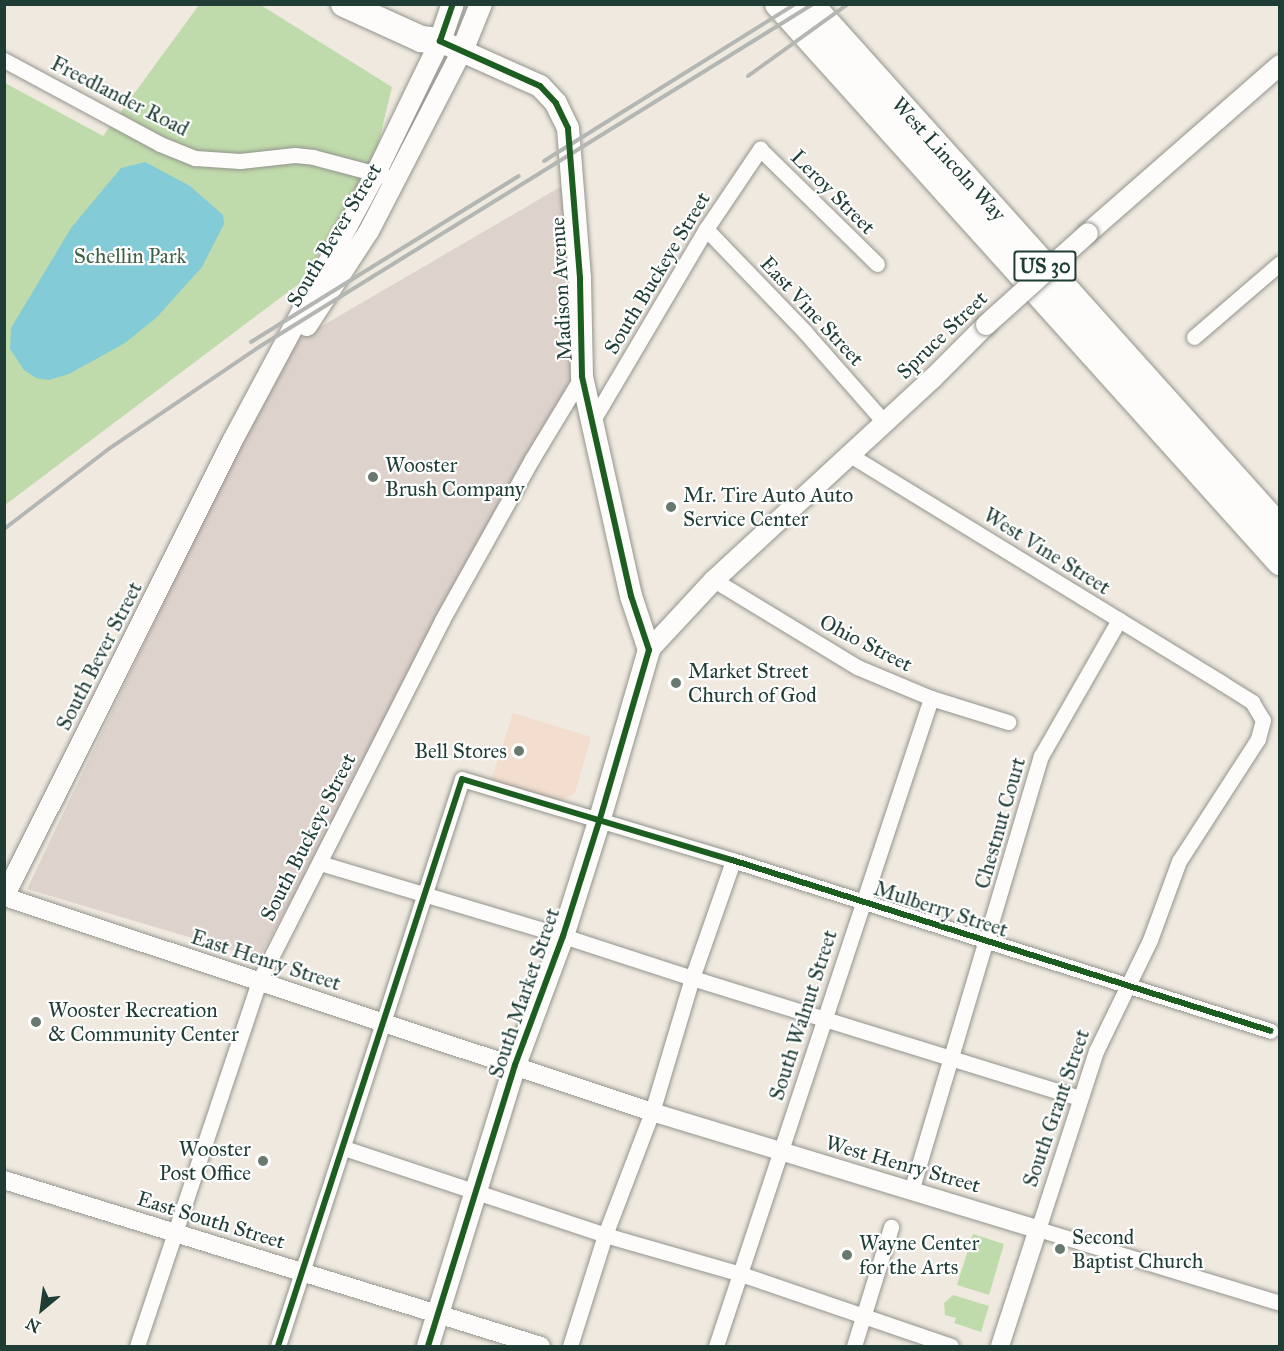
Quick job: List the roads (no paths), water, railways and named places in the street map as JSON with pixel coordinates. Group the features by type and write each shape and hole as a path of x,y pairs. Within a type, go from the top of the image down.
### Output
{"highway":[{"path":"345,4 421,39 451,46"},
{"path":"377,4 427,26 451,46"},
{"path":"764,4 803,48 901,142"},
{"name":"US 30","path":"778,4 901,142"},
{"name":"West Lincoln Way","path":"810,4 1280,528"},
{"name":"West Lincoln Way","path":"901,142 1280,562"}],"main road":[{"path":"451,46 453,4"},
{"path":"451,46 481,4"},
{"name":"South Bever Street","path":"4,897 235,436 376,173 451,46"},
{"name":"South Bever Street","path":"235,436 369,231 395,180 451,46"},
{"name":"Madison Avenue","path":"451,46 540,86 550,94 568,128 580,278 582,376 631,596 649,650"},
{"name":"Spruce Street","path":"649,650 714,580 885,423 986,325 1280,65"},
{"name":"South Market Street","path":"428,1347 478,1192 515,1065 563,936 649,650"}],"street":[{"name":"Freedlander Road","path":"4,60 160,144 195,158 231,161 295,155 313,157 395,180"},
{"name":"South Buckeye Street","path":"593,420 706,229 760,149"},
{"name":"Leroy Street","path":"760,149 877,264"},
{"name":"East Vine Street","path":"706,229 805,332 885,423"},
{"path":"1194,337 1280,264"},
{"name":"South Buckeye Street","path":"137,1347 259,981 321,863 442,620 532,459 582,376"},
{"name":"West Vine Street","path":"850,455 1222,683"},
{"name":"Ohio Street","path":"714,580 857,667 931,698 1008,722"},
{"name":"Chestnut Court","path":"912,1188 1041,756 1119,620"},
{"name":"South Grant Street","path":"1000,1347 1096,1051 1150,940 1179,861 1258,739 1263,720 1252,702 1222,683"},
{"name":"South Walnut Street","path":"716,1347 931,698"},
{"name":"Mulberry Street","path":"423,894 462,779 599,822 733,860 1271,1031"},
{"path":"570,1347 605,1235 652,1112 692,978 733,860"},
{"path":"321,863 563,936 1080,1098"},
{"path":"278,1347 301,1270 385,1022 423,894"},
{"name":"East Henry Street","path":"4,897 515,1065"},
{"name":"West Henry Street","path":"515,1065 652,1112 780,1152 912,1188 1280,1303"},
{"path":"344,1148 605,1235 741,1274 951,1347"},
{"name":"East South Street","path":"4,1180 301,1270 541,1347"},
{"path":"854,1347 891,1227"}],"water":[{"path":"145,162 190,186 223,215 224,224 202,267 156,318 125,343 69,374 48,380 36,378 24,370 10,349 11,328 71,228 121,168"}],"railway":[{"path":"544,161 795,4"},
{"path":"4,529 110,448 259,347 813,4"},
{"path":"748,76 848,4"},
{"path":"251,342 519,176"}],"place":[{"name":"Wooster Brush Company","path":"373,477"},
{"name":"Mr. Tire Auto Auto Service Center","path":"671,507"},
{"name":"Market Street Church of God","path":"676,683"},
{"name":"Bell Stores","path":"519,751"},
{"name":"Wooster Recreation & Community Center","path":"36,1022"},
{"name":"Wooster Post Office","path":"263,1161"},
{"name":"Second Baptist Church","path":"1060,1249"},
{"name":"Wayne Center for the Arts","path":"847,1255"}],"park label":[{"name":"Schellin Park","path":"130,256"}]}
